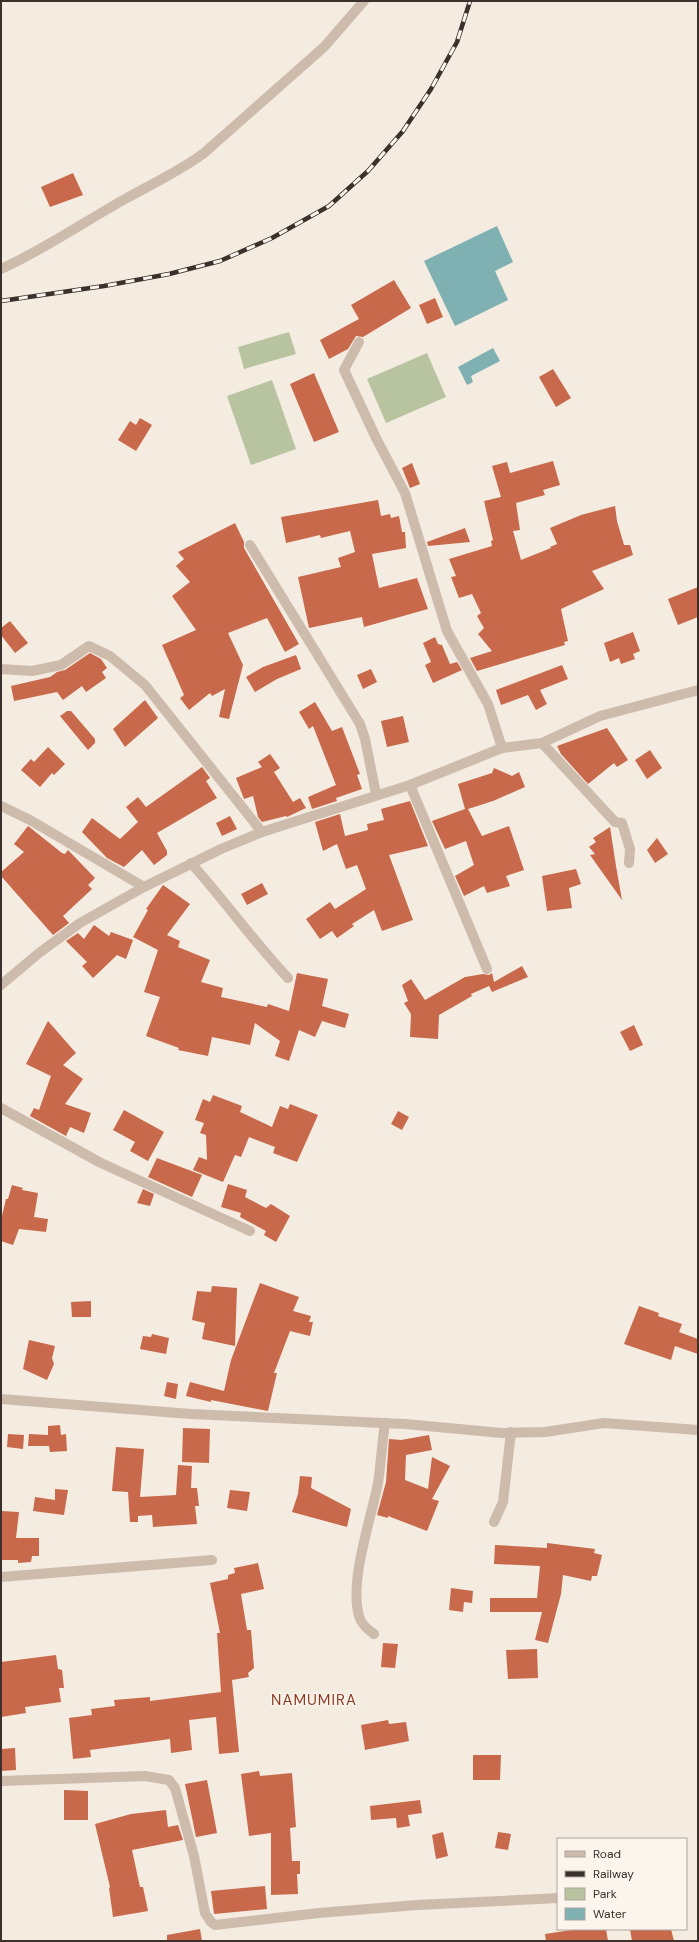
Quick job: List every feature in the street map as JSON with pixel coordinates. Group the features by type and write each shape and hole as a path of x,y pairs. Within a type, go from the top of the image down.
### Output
{"street":[{"path":"1,269 40,250 125,199 200,157 324,47 364,1"},
{"path":"359,342 344,370 377,440 405,493 447,631 488,704 502,748"},
{"path":"250,545 360,724 365,739 376,794"},
{"path":"1,669 32,671 61,665 89,646 110,656 145,684 262,832"},
{"path":"1,985 29,961 80,923 144,887 192,863 262,832 376,794 410,785 502,748 542,743 600,716 698,690"},
{"path":"542,743 615,822 622,823 630,849 629,863"},
{"path":"410,785 487,969"},
{"path":"1,806 30,820 144,887"},
{"path":"192,863 266,955 288,978"},
{"path":"1,1108 101,1163 250,1231"},
{"path":"1,1399 191,1414 385,1422 511,1432 545,1432 604,1424 698,1430"},
{"path":"374,1634 367,1629 359,1617 357,1599 358,1578 378,1484 385,1422"},
{"path":"494,1522 503,1502 511,1432"},
{"path":"1,1576 212,1560"},
{"path":"1,1782 145,1776 169,1780 175,1788 194,1856 205,1913 215,1925 319,1913 417,1905 557,1898"}],"green space":[{"path":"289,332 296,354 244,369 238,347"},
{"path":"427,353 446,397 386,423 367,379"},
{"path":"272,380 296,449 251,465 227,396"}],"water":[{"path":"497,226 513,262 495,271 508,300 455,326 424,261"},
{"path":"493,348 500,361 471,376 473,382 467,385 458,367"}],"building":[{"path":"73,173 83,195 50,207 41,187"},
{"path":"394,280 411,308 363,337 356,336 348,349 329,359 320,340 359,319 351,305"},
{"path":"435,298 443,317 427,324 419,305"},
{"path":"553,369 571,398 556,407 539,377"},
{"path":"314,373 339,432 314,442 290,384"},
{"path":"140,418 152,425 136,451 118,440 130,421 136,425"},
{"path":"553,461 560,485 543,490 545,495 516,503 520,530 513,531 521,560 551,548 550,547 557,544 550,528 581,515 615,506 617,521 624,545 630,545 633,555 592,571 604,589 561,609 568,641 564,642 565,645 477,671 470,658 492,651 478,634 484,628 477,616 481,613 472,594 459,598 451,577 456,576 449,559 492,546 491,541 493,540 484,501 501,497 492,466 507,462 510,473"},
{"path":"412,463 420,484 410,488 402,468"},
{"path":"378,500 381,516 390,514 391,518 399,516 402,532 405,532 406,548 372,554 379,588 417,578 428,609 364,627 362,617 309,628 298,577 341,567 338,558 355,552 350,531 321,538 320,535 286,543 281,517"},
{"path":"235,523 244,542 244,548 299,644 285,652 267,618 228,633 243,665 229,719 219,717 225,689 212,696 210,693 189,710 180,698 184,695 162,645 196,630 172,596 190,582 176,566 184,559 178,552"},
{"path":"465,528 470,542 428,546 427,542"},
{"path":"698,587 698,617 678,625 668,599"},
{"path":"10,621 28,643 15,653 1,635 1,628"},
{"path":"633,632 640,651 633,654 635,659 621,664 619,658 610,662 604,643"},
{"path":"435,637 438,644 442,645 450,664 457,662 462,670 433,683 425,665 431,662 423,643"},
{"path":"90,653 101,659 107,668 102,672 106,678 86,692 82,686 63,700 57,692 14,701 11,686 50,677 57,672 65,670"},
{"path":"296,655 301,669 277,679 255,692 246,677 263,667"},
{"path":"562,665 568,679 540,690 547,704 536,710 528,695 501,705 496,690"},
{"path":"371,669 377,682 363,689 357,675"},
{"path":"145,700 158,718 125,747 113,729"},
{"path":"315,702 332,731 342,727 360,774 357,775 362,789 336,798 337,801 312,809 308,797 336,785 313,726 309,729 299,712"},
{"path":"67,711 71,711 95,739 95,743 88,750 60,716"},
{"path":"403,716 409,742 387,747 381,721"},
{"path":"607,728 628,760 617,767 614,763 588,784 561,754 557,746"},
{"path":"48,747 65,764 54,775 52,773 40,787 21,770 31,759 34,762"},
{"path":"650,750 662,768 647,779 635,760"},
{"path":"270,754 280,768 274,772 293,802 300,798 306,808 287,817 262,822 258,817 253,796 244,799 236,778 262,767 258,762"},
{"path":"202,767 210,778 206,781 217,798 157,833 167,851 167,855 154,865 142,850 124,867 107,858 82,832 92,818 120,839 138,822 126,807 138,797 146,807"},
{"path":"494,768 512,776 519,772 525,787 493,801 468,809 482,836 509,826 524,870 506,876 510,886 487,893 484,886 464,896 455,876 474,865 466,841 445,849 432,821 465,809 458,784 492,773"},
{"path":"410,801 428,846 389,855 413,920 382,931 374,910 352,924 354,926 337,938 332,931 320,939 306,919 330,902 335,909 366,889 357,865 346,869 337,844 323,851 315,822 340,814 345,836 368,830 367,824 384,820 381,809"},
{"path":"230,816 237,829 222,836 216,823"},
{"path":"28,826 62,853 65,854 68,850 95,878 88,885 92,889 63,916 69,923 53,935 1,876 1,872 24,852 14,844"},
{"path":"610,827 622,900 590,855 595,854 589,847 596,842 593,838"},
{"path":"657,838 668,854 655,863 647,850"},
{"path":"576,869 581,884 569,888 572,908 547,911 542,876"},
{"path":"262,883 268,894 247,905 241,894"},
{"path":"163,885 190,904 167,935 180,941 178,947 210,960 201,982 223,988 221,997 267,1007 268,1004 289,1011 297,973 328,979 322,1006 349,1014 345,1028 322,1021 315,1037 299,1030 289,1061 275,1056 280,1041 255,1023 250,1045 212,1037 208,1056 178,1050 179,1048 146,1036 160,997 144,992 158,950 133,937 148,910 146,909"},
{"path":"94,925 109,936 111,932 133,940 126,959 117,955 93,978 82,966 87,962 66,941 78,933 84,939"},
{"path":"522,966 528,977 492,992 489,986 471,994 472,996 439,1015 438,1039 410,1037 411,1014 404,1003 408,1001 402,985 411,979 425,1000 465,977 483,974 489,975 492,973 494,982"},
{"path":"48,1021 76,1053 63,1065 83,1079 65,1104 91,1113 84,1133 70,1127 66,1136 30,1116 34,1108 39,1110 51,1076 26,1064"},
{"path":"634,1025 643,1045 630,1051 620,1032"},
{"path":"213,1095 242,1106 240,1112 272,1127 280,1106 288,1109 290,1104 318,1115 297,1162 273,1153 275,1147 249,1137 241,1157 235,1155 223,1182 193,1170 199,1157 207,1160 206,1135 200,1133 204,1123 195,1120 203,1099 210,1102"},
{"path":"124,1110 164,1132 148,1161 130,1151 135,1142 113,1130"},
{"path":"398,1111 409,1117 402,1130 391,1124"},
{"path":"157,1158 202,1175 192,1197 148,1177"},
{"path":"228,1184 247,1190 245,1197 266,1208 271,1204 290,1216 276,1242 264,1235 266,1231 240,1217 241,1213 221,1207"},
{"path":"12,1185 23,1188 22,1190 38,1193 34,1217 48,1219 46,1232 19,1229 13,1245 1,1241 1,1220 6,1199 8,1199"},
{"path":"143,1189 154,1194 150,1206 137,1203"},
{"path":"260,1283 299,1297 293,1311 311,1316 309,1322 313,1322 310,1336 290,1331 274,1373 277,1373 268,1411 211,1400 211,1402 186,1396 190,1382 224,1391 231,1360"},
{"path":"212,1286 237,1288 235,1346 202,1339 205,1323 192,1320 197,1291 211,1292"},
{"path":"91,1301 91,1317 72,1317 71,1302"},
{"path":"639,1306 659,1313 658,1316 682,1324 679,1332 698,1339 698,1354 675,1346 671,1360 624,1344"},
{"path":"152,1334 169,1338 166,1354 140,1349 143,1336 151,1337"},
{"path":"29,1340 55,1346 52,1358 54,1364 47,1380 23,1369"},
{"path":"167,1382 178,1384 176,1399 164,1396"},
{"path":"60,1425 61,1435 66,1434 67,1451 50,1452 49,1446 28,1446 29,1434 48,1435 48,1426"},
{"path":"183,1428 210,1429 209,1463 182,1462"},
{"path":"8,1434 24,1435 23,1449 7,1447"},
{"path":"429,1435 432,1450 406,1455 405,1480 428,1489 432,1457 450,1466 432,1499 439,1501 427,1531 388,1516 388,1518 377,1515 386,1482 389,1439 401,1440"},
{"path":"116,1447 144,1449 140,1497 176,1495 178,1465 192,1466 191,1488 197,1488 199,1506 195,1506 197,1524 153,1527 152,1515 138,1516 138,1522 130,1522 128,1492 112,1491"},
{"path":"300,1476 312,1477 311,1488 351,1509 347,1527 292,1512 298,1494"},
{"path":"55,1489 68,1490 64,1515 33,1511 35,1497 55,1500"},
{"path":"230,1490 250,1492 247,1511 227,1508"},
{"path":"1,1511 19,1512 16,1538 39,1538 39,1556 32,1556 31,1562 18,1563 18,1560 1,1560"},
{"path":"547,1543 595,1549 594,1553 602,1555 597,1576 592,1576 591,1581 563,1575 561,1594 548,1643 535,1640 542,1612 490,1612 490,1598 537,1598 540,1566 494,1564 495,1545 547,1548"},
{"path":"258,1563 264,1589 241,1594 247,1630 251,1630 254,1668 248,1673 249,1677 232,1680 239,1752 219,1754 216,1717 189,1720 192,1750 171,1753 170,1739 90,1750 91,1757 73,1759 69,1718 92,1715 91,1709 115,1706 114,1700 150,1697 150,1701 221,1692 217,1633 220,1633 210,1583 228,1579 228,1575 235,1573 234,1568"},
{"path":"451,1588 473,1591 472,1603 464,1602 463,1612 449,1610"},
{"path":"383,1643 398,1644 395,1668 381,1667"},
{"path":"537,1649 538,1678 508,1679 506,1650"},
{"path":"56,1655 58,1669 62,1670 64,1688 59,1688 61,1702 25,1707 26,1713 1,1717 1,1662"},
{"path":"388,1720 389,1724 406,1722 409,1741 365,1750 361,1725"},
{"path":"15,1748 16,1770 1,1771 1,1749"},
{"path":"473,1755 501,1755 500,1780 473,1780"},
{"path":"259,1771 260,1776 292,1773 296,1827 290,1828 292,1861 300,1861 300,1874 297,1874 298,1894 271,1895 271,1833 249,1836 241,1774"},
{"path":"207,1780 217,1833 196,1837 185,1784"},
{"path":"64,1790 88,1791 88,1820 64,1820"},
{"path":"420,1800 422,1813 408,1815 410,1826 397,1828 396,1818 371,1820 370,1806"},
{"path":"166,1810 168,1827 178,1825 183,1840 132,1850 140,1887 143,1887 148,1911 113,1917 110,1887 95,1824 131,1814"},
{"path":"443,1832 448,1856 436,1859 432,1835"},
{"path":"498,1832 511,1834 508,1850 495,1848"},
{"path":"265,1886 267,1909 214,1914 211,1891"},
{"path":"200,1929 202,1941 167,1941 167,1935"},
{"path":"571,1930 606,1930 608,1941 546,1941 545,1934"},
{"path":"630,1930 671,1930 674,1941 632,1941"}],"railway":[{"path":"1,301 104,286 169,274 220,261 272,238 329,206 368,171 403,131 431,89 457,42 470,1"}],"district":[{"name":"NAMUMIRA","path":"314,1700"}]}
